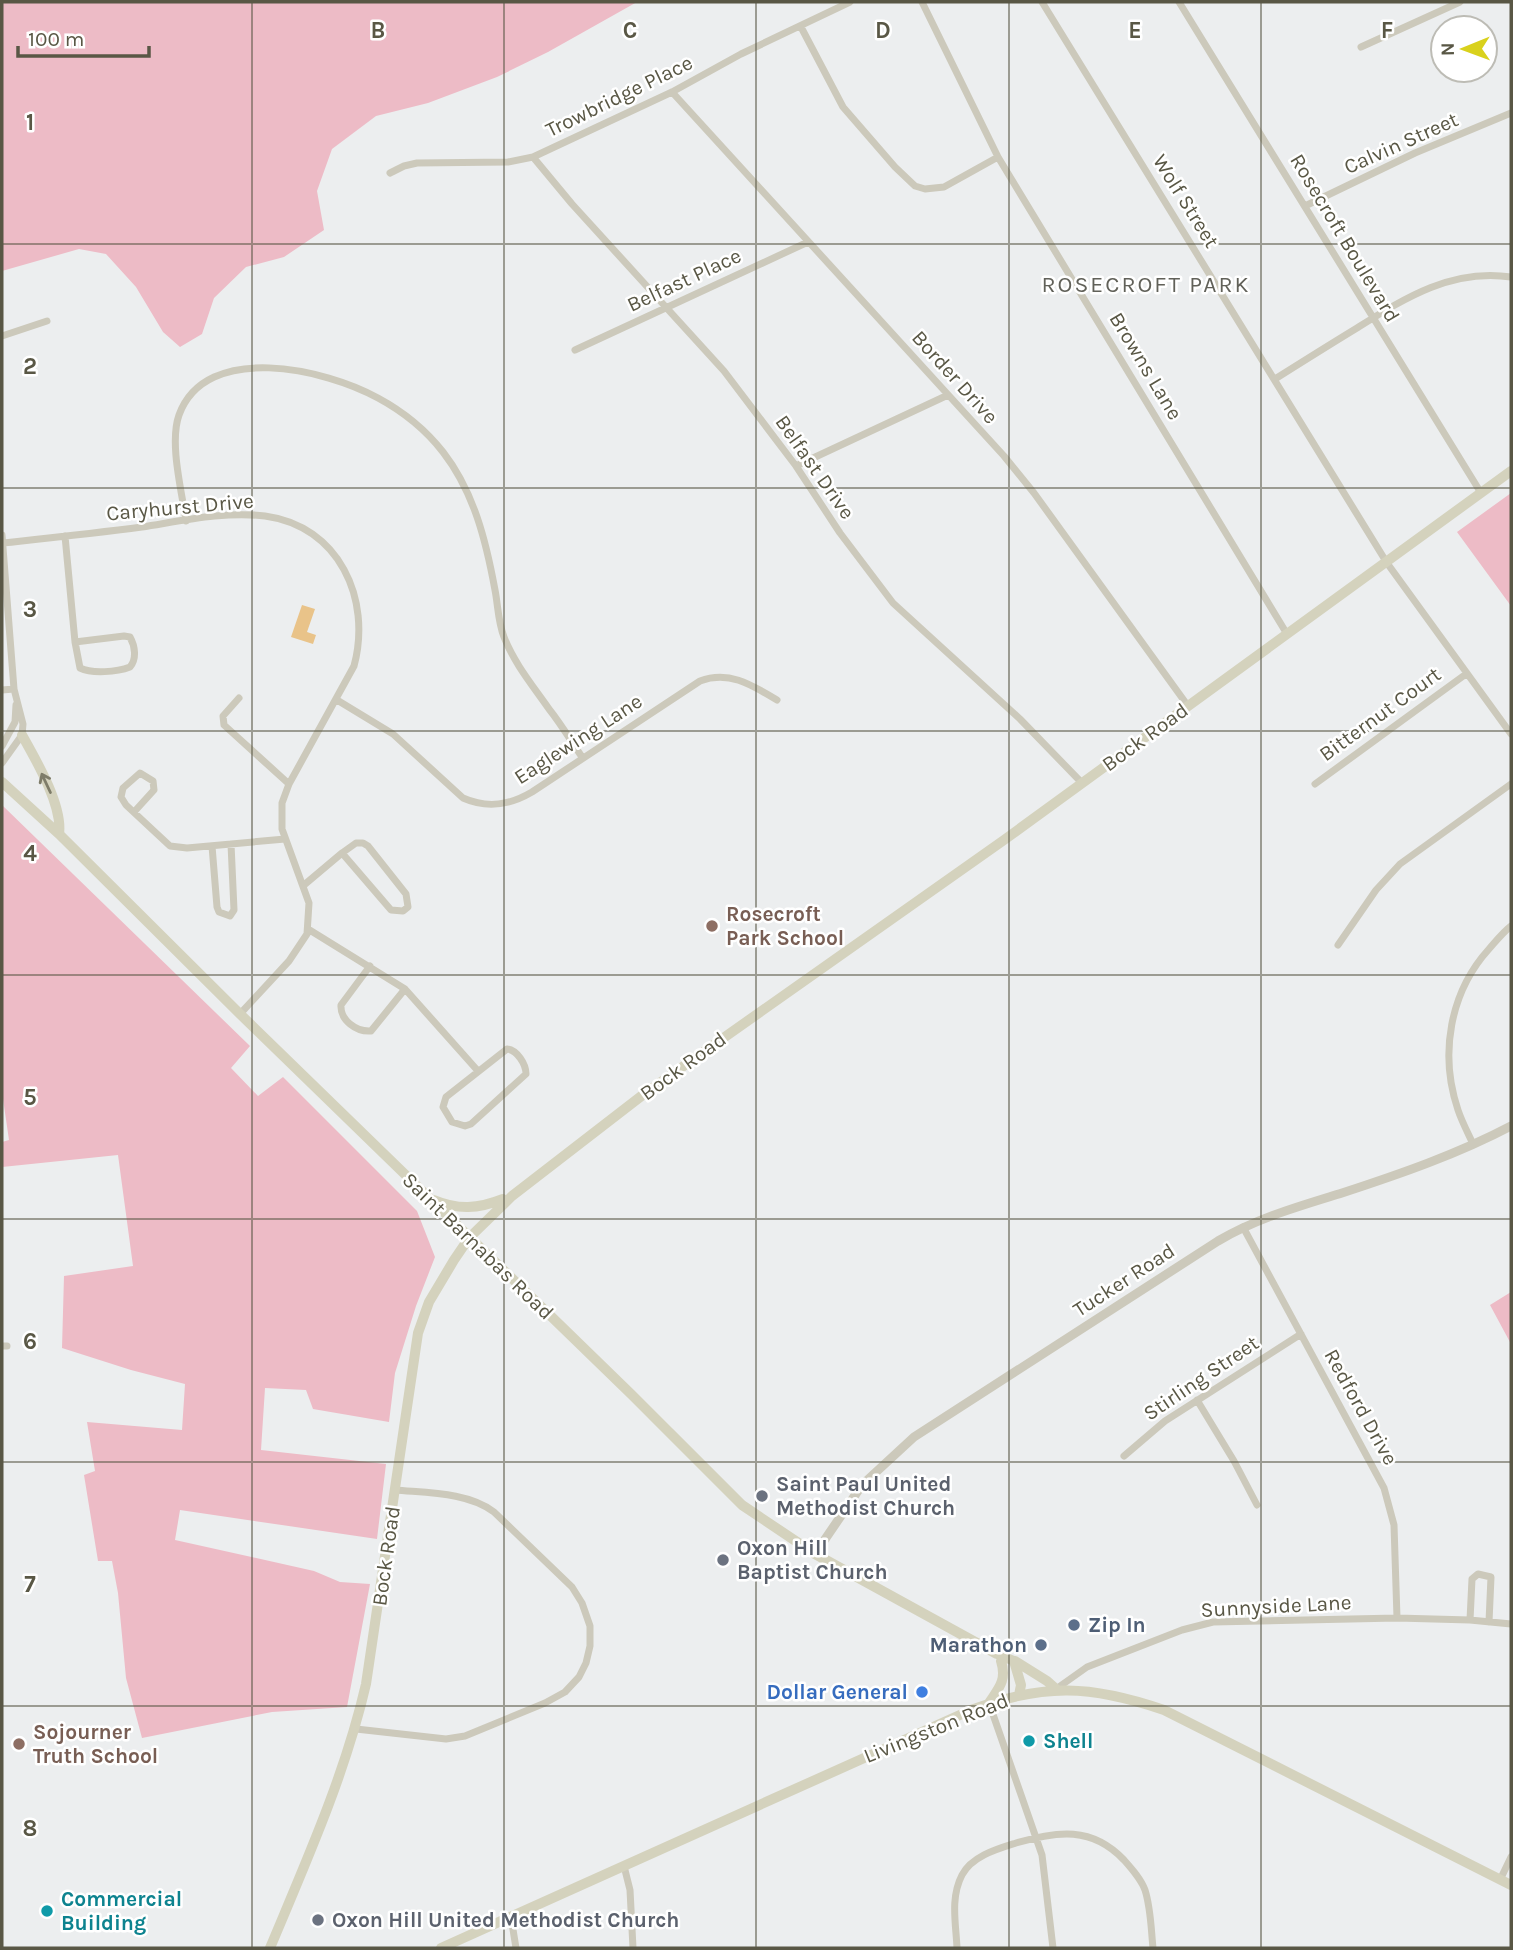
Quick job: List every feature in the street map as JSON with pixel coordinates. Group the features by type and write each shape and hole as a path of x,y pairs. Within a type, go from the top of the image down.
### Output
{"main road":[{"name":"Bock Road","path":"270,1948 311,1851 356,1729 374,1644 418,1333 437,1286 469,1238 512,1196 655,1086 1082,783 1511,471"},
{"path":"22,735 58,808 61,822 59,834"},
{"name":"Saint Barnabas Road","path":"2,782 59,834 742,1505 815,1554 1047,1681 1056,1689"},
{"path":"427,1197 464,1209 487,1206 512,1196"},
{"path":"1005,1658 1021,1685 1019,1695"},
{"path":"989,1703 1003,1684 1005,1658"},
{"name":"Livingston Road","path":"444,1948 989,1703 1056,1689 1104,1694 1164,1710 1511,1885"}],"street":[{"name":"Trowbridge Place","path":"390,173 417,163 508,162 533,157 672,92 741,54 850,2"},
{"name":"Browns Lane","path":"922,2 999,157 1287,634"},
{"name":"Wolf Street","path":"1042,2 1387,563 1511,734"},
{"name":"Rosecroft Boulevard","path":"1179,2 1481,493"},
{"path":"1361,47 1460,2"},
{"path":"801,27 842,107 915,186 925,189 944,187 999,157"},
{"name":"Border Drive","path":"672,92 1034,493 1188,706"},
{"name":"Calvin Street","path":"1305,205 1415,153 1511,113"},
{"name":"Belfast Drive","path":"533,157 572,204 724,371 796,466 893,603 1020,719 1082,783"},
{"name":"Belfast Place","path":"575,350 808,242"},
{"path":"1275,379 1419,290 1479,276 1511,277"},
{"path":"2,336 47,321"},
{"path":"186,521 176,435 178,417 186,401 205,381 235,370 278,369 305,372 376,396 422,428 460,476 483,536 507,645 519,667 582,757"},
{"path":"796,466 948,395"},
{"name":"Caryhurst Drive","path":"2,539 65,536 243,515 275,518 311,534 334,555 351,582 359,607 360,637 354,666 289,784 281,809 285,839 304,885 310,909 308,929"},
{"path":"65,536 75,642 79,667 83,670 126,669 134,659 131,637 75,642"},
{"path":"2,539 14,689 23,724 22,735 2,763"},
{"name":"Bitternut Court","path":"1315,784 1466,674"},
{"name":"Eaglewing Lane","path":"337,700 393,734 457,793 475,803 497,805 519,799 677,694 706,678 730,677 743,680 777,700"},
{"path":"2,690 14,689"},
{"path":"239,698 223,716 224,725 289,784"},
{"path":"2,746 15,722 17,701"},
{"path":"134,812 155,786 140,773 123,788 121,796 134,812 172,847 285,839"},
{"path":"1338,945 1376,890 1400,864 1511,785"},
{"path":"304,885 342,853 356,843 363,843 406,894 408,907 403,911 391,910 342,853"},
{"path":"212,846 217,907 224,916 233,914 231,844"},
{"path":"1473,1144 1457,1109 1451,1080 1449,1042 1456,1003 1476,964 1511,926"},
{"path":"240,1014 295,953 308,929 405,989 439,1024 478,1071"},
{"path":"370,966 341,1005 344,1017 356,1028 365,1032 371,1031 405,989"},
{"path":"507,1049 516,1053 526,1068 526,1074 471,1124 459,1126 452,1122 445,1112 443,1101 478,1071 507,1049"},
{"name":"Tucker Road","path":"815,1554 862,1485 914,1437 1161,1277 1243,1227 1407,1171 1511,1126"},
{"name":"Redford Drive","path":"1243,1227 1373,1464 1387,1496 1394,1525 1397,1618"},
{"name":"Stirling Street","path":"1124,1455 1159,1425 1301,1334"},
{"path":"1197,1400 1257,1505"},
{"path":"356,1729 446,1739 465,1736 519,1715 565,1692 579,1677 589,1655 590,1626 578,1596 494,1512 482,1504 465,1499 395,1490"},
{"path":"1470,1620 1472,1579 1478,1574 1486,1574 1491,1577 1489,1622"},
{"name":"Sunnyside Lane","path":"1056,1689 1090,1666 1202,1625 1226,1622 1397,1618 1511,1624"},
{"path":"989,1703 1043,1859 1053,1948"},
{"path":"957,1948 956,1889 964,1872 984,1855 1036,1837 1058,1834 1084,1835 1103,1842 1121,1856 1144,1887 1150,1910 1153,1948"},
{"path":"1500,1880 1511,1857"},
{"path":"624,1866 631,1896 633,1948"},
{"path":"512,1917 516,1948"}],"shaded area":[{"path":"2,2 637,2 497,77 428,103 376,116 332,149 317,191 324,230 284,257 246,267 214,298 202,334 180,347 163,332 136,287 106,254 79,249 2,271"},
{"path":"1511,493 1511,606 1457,532"},
{"path":"302,605 315,609 307,632 316,635 313,644 291,637"},
{"path":"2,805 250,1046 231,1068 258,1096 283,1077 417,1211 435,1257 395,1373 389,1422 313,1409 306,1390 265,1388 261,1450 386,1464 377,1539 180,1510 175,1540 314,1571 340,1582 370,1584 347,1707 272,1712 142,1738 126,1678 118,1593 112,1561 98,1561 84,1475 95,1471 87,1422 182,1430 185,1384 62,1348 64,1276 133,1266 118,1155 2,1167 2,1142 9,1140 2,1092"},
{"path":"1511,1292 1511,1344 1490,1305"}],"place":[{"name":"Rosecroft Park School","path":"712,926"},
{"name":"Saint Paul United Methodist Church","path":"762,1496"},
{"name":"Oxon Hill Baptist Church","path":"723,1560"},
{"name":"Zip In","path":"1074,1625"},
{"name":"Marathon","path":"1041,1645"},
{"name":"Dollar General","path":"922,1692"},
{"name":"Shell","path":"1029,1741"},
{"name":"Sojourner Truth School","path":"19,1744"},
{"name":"Commercial Building","path":"47,1911"},
{"name":"Oxon Hill United Methodist Church","path":"318,1920"}],"district":[{"name":"ROSECROFT PARK","path":"1146,284"}]}
